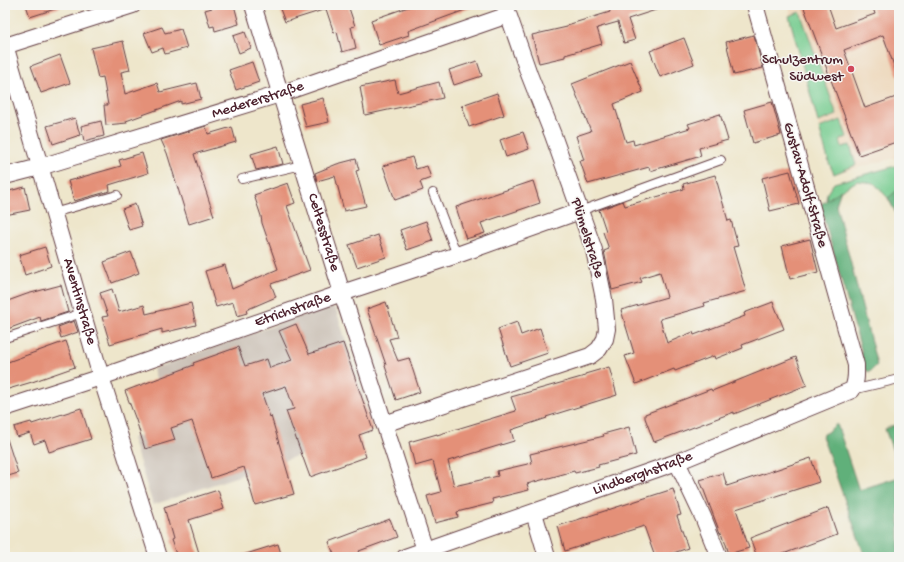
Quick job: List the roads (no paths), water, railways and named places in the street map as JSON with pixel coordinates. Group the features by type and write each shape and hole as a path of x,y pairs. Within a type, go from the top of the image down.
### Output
{"street":[{"path":"5,45 133,5"},
{"name":"Celtesstraße","path":"253,5 342,293 425,550"},
{"name":"Gustav-Adolf-Straße","path":"755,5 856,365 856,379 852,390"},
{"name":"Medererstraße","path":"5,176 40,167 280,94 506,10"},
{"name":"Plümelstraße","path":"384,424 590,356 599,349 605,339 607,329 604,299 594,250 506,10"},
{"name":"Aventinstraße","path":"5,45 82,313 158,557"},
{"name":"Etrichstraße","path":"5,408 102,377 342,293 457,255 580,211"},
{"name":"Lindberghstraße","path":"405,557 677,462 852,390"},
{"path":"677,462 703,517 719,557"},
{"path":"534,513 547,557"}],"lane":[{"path":"580,211 721,160"},
{"path":"242,179 302,165"},
{"path":"433,193 457,255"},
{"path":"53,214 117,195"},
{"path":"5,338 82,313"},
{"path":"852,390 899,379"}],"place":[{"name":"Schulzentrum Südwest","path":"851,69"}]}
